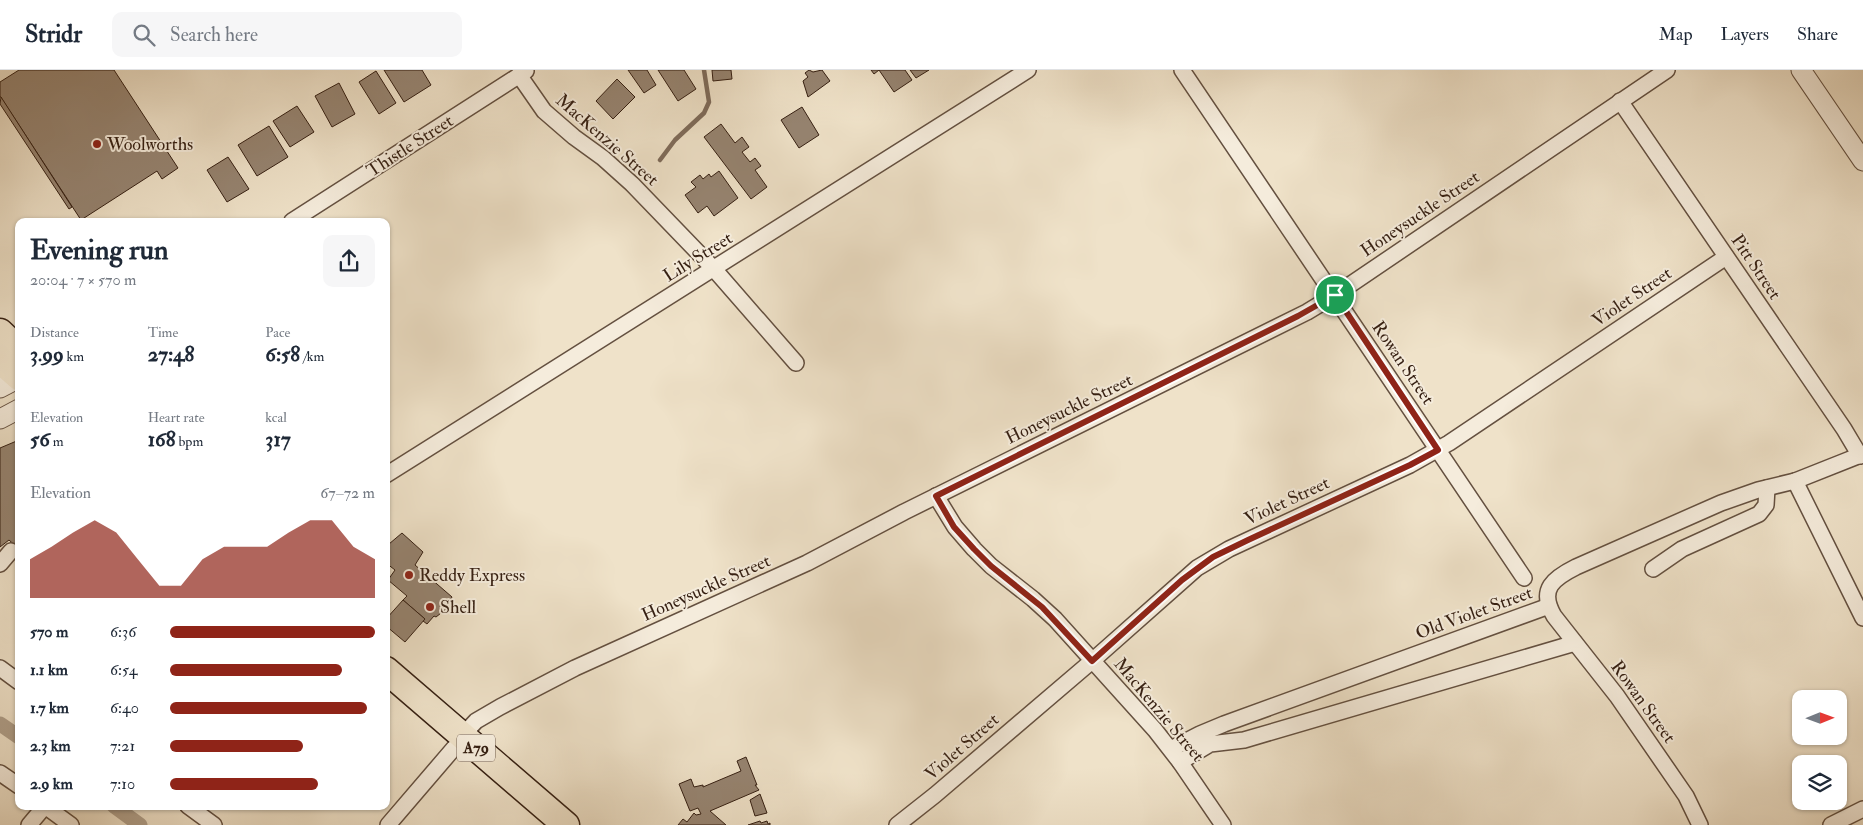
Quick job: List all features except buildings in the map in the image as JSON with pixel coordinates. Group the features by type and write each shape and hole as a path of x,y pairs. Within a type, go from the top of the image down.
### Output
{"highway":[{"path":"0,332 15,346"},
{"path":"0,360 15,374"},
{"name":"A79","path":"390,674 540,825"},
{"name":"A79","path":"390,695 458,742 566,825"}],"street":[{"name":"Lily Street","path":"390,472 1028,70"},
{"name":"Rowan Street","path":"1182,70 1524,578"},
{"name":"Honeysuckle Street","path":"388,825 458,742 476,722 487,714 575,668 807,563 936,496 1298,316 1335,295 1667,70"},
{"path":"1801,70 1863,161"},
{"name":"MacKenzie Street","path":"524,72 533,97 550,116 616,169 714,269 796,363"},
{"name":"Thistle Street","path":"297,218 524,72"},
{"name":"Pitt Street","path":"1620,101 1862,455"},
{"name":"Violet Street","path":"897,825 1092,661 1182,580 1213,557 1410,465 1438,450 1726,257"},
{"path":"0,388 15,380"},
{"path":"0,419 15,411"},
{"name":"Old Violet Street","path":"1171,749 1224,724 1549,606 1548,589 1552,582 1562,574 1704,510 1766,488 1795,481 1862,455"},
{"path":"1795,481 1863,618"},
{"path":"1653,569 1682,549 1759,514 1766,505 1766,488"},
{"name":"MacKenzie Street","path":"936,496 954,527 974,549 991,566 1042,607 1138,710 1171,749 1223,825"},
{"path":"0,564 11,551"},
{"name":"Rowan Street","path":"1549,606 1554,616 1617,696 1686,796 1700,825"},
{"path":"1180,762 1210,744 1244,740 1575,643"},
{"path":"0,668 15,679"},
{"path":"0,773 15,783"},
{"path":"1831,825 1863,809"},
{"path":"29,825 42,810"},
{"path":"51,810 71,825"},
{"path":"193,810 214,825"}],"waterway":[{"path":"660,160 675,140 704,113 709,102 704,70"},
{"path":"0,724 15,734"},
{"path":"119,810 140,825"}],"place":[{"name":"Woolworths","path":"97,144"},
{"name":"Reddy Express","path":"409,575"},
{"name":"Shell","path":"430,607"}],"route":[{"path":"1335,295 1438,450 1410,465 1213,557 1182,580 1092,661 1055,619 991,566 974,549 954,527 936,496 1298,316 1335,295"}]}
